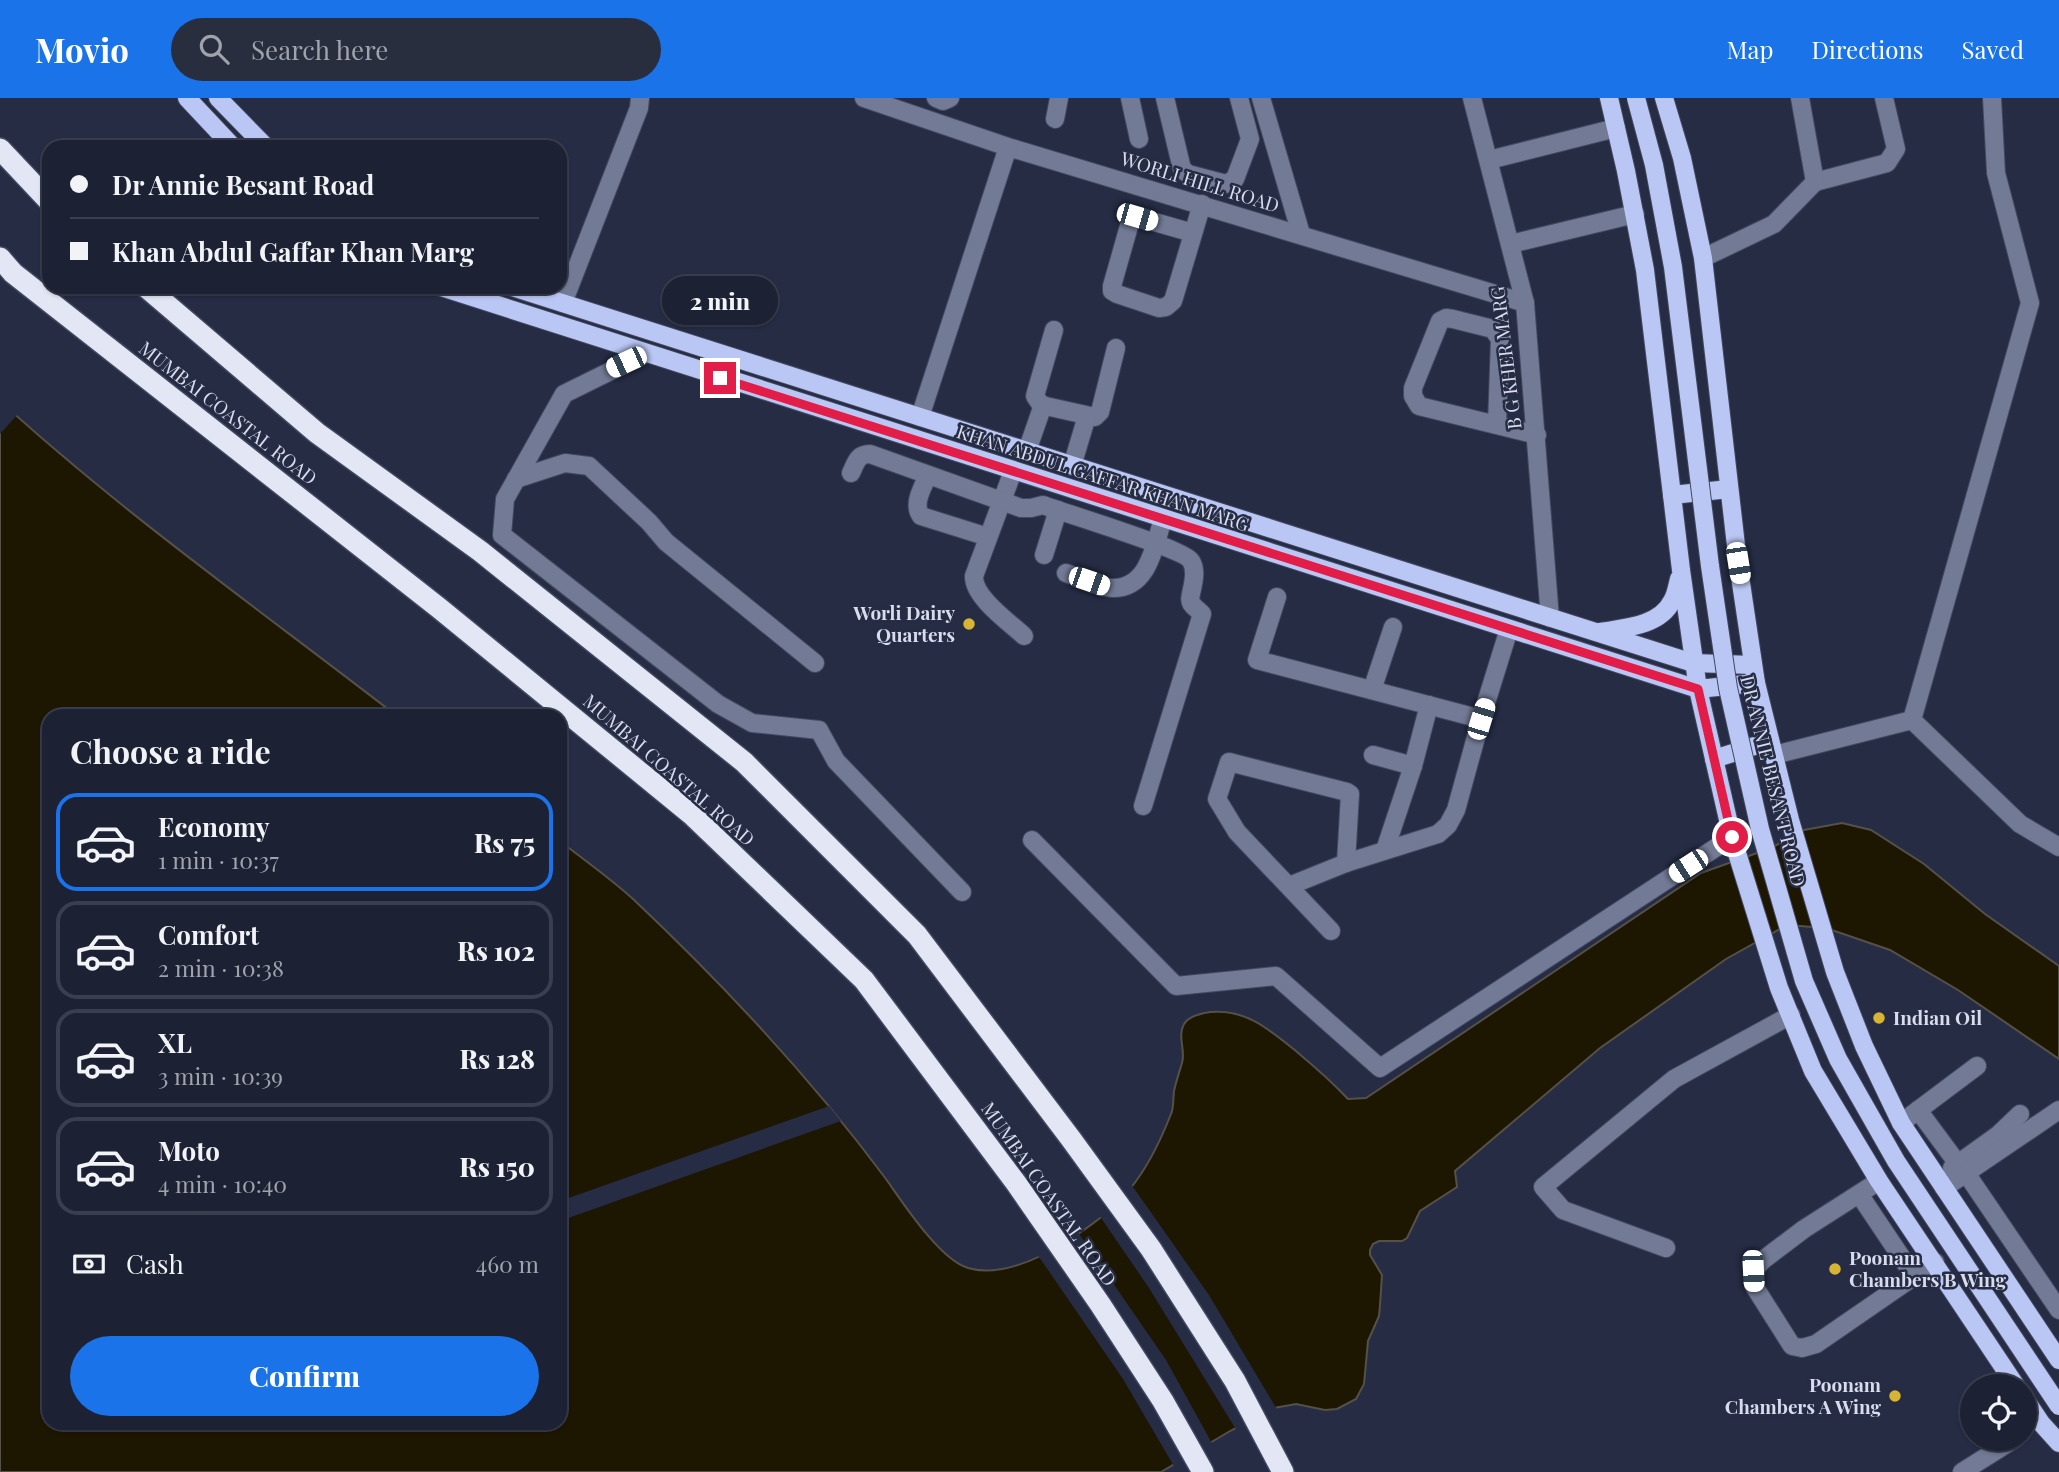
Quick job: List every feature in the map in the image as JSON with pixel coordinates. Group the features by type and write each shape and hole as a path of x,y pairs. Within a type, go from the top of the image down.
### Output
{"highway":[{"path":"0,149 42,194"},
{"name":"MUMBAI COASTAL ROAD","path":"0,258 13,273 439,608 563,709"},
{"name":"MUMBAI COASTAL ROAD","path":"154,294 317,433 480,551 744,762 917,935 1072,1139 1151,1249 1235,1381 1282,1470"},
{"name":"MUMBAI COASTAL ROAD","path":"567,713 691,814 864,980 1016,1182 1163,1401 1203,1472"}],"main road":[{"path":"187,98 226,140"},
{"path":"218,98 259,140"},
{"path":"1608,98 1645,270 1693,663 1732,837 1779,988 1813,1071 1879,1181 2008,1374"},
{"name":"DR ANNIE BESANT ROAD","path":"1636,98 1654,165 1673,267 1728,688 1760,829 1804,981 1838,1059 1896,1161 2059,1405"},
{"name":"DR ANNIE BESANT ROAD","path":"1664,98 1682,158 1703,258 1729,489 1756,683 1790,820 1835,972 1864,1046 1901,1123"},
{"name":"KHAN ABDUL GAFFAR KHAN MARG","path":"462,294 1698,689 1756,683"},
{"name":"KHAN ABDUL GAFFAR KHAN MARG","path":"534,294 1693,663 1753,665"},
{"path":"1672,495 1729,489"},
{"path":"1597,633 1636,626 1660,616 1672,601 1681,570"},
{"path":"1714,759 1772,748"},
{"path":"1901,1123 2059,1360"},
{"path":"2037,1417 2059,1444"}],"street":[{"path":"567,293 639,108 640,98"},
{"name":"WORLI HILL ROAD","path":"864,98 1008,147 1525,303"},
{"path":"936,98 950,98"},
{"path":"1055,120 1059,98"},
{"path":"1130,98 1139,139"},
{"path":"1165,98 1182,169 1226,184 1235,180 1250,139 1239,98"},
{"path":"1261,98 1301,234"},
{"name":"B G KHER MARG","path":"1472,98 1525,303 1550,618"},
{"path":"1800,98 1815,182"},
{"path":"1703,258 1774,224 1815,182 1887,163 1896,149 1884,98"},
{"path":"1912,720 2030,303 1996,173 1992,98"},
{"path":"1489,160 1616,128"},
{"path":"920,417 1008,147"},
{"path":"1178,197 1185,172"},
{"path":"1193,233 1137,217 1133,219 1112,291 1116,295 1159,308 1166,307 1173,301 1202,204"},
{"path":"1510,244 1635,214"},
{"path":"563,303 567,294"},
{"path":"1529,342 1493,329 1446,318 1440,321 1413,388 1413,396 1419,406 1537,435"},
{"path":"1493,329 1500,339 1497,424"},
{"path":"1054,330 1035,396 1038,403 1043,405 1095,417 1100,412 1116,348"},
{"path":"645,354 564,394 505,499 502,535 718,704 752,723 819,730 836,761 962,892"},
{"path":"1027,451 1043,405"},
{"path":"1072,466 1087,416"},
{"path":"851,473 858,458 863,454 870,454 1021,508 1042,505 1058,510 1155,543 1190,558 1195,583 1189,598 1202,614 1143,806"},
{"path":"516,479 565,463 589,466 649,522 666,542 816,663"},
{"path":"1013,471 973,584 979,594 1024,636"},
{"path":"928,475 917,503 917,511 921,516 988,537"},
{"path":"1044,555 1058,510"},
{"path":"1066,573 1111,588 1130,584 1143,575 1147,568 1163,519"},
{"path":"1277,597 1257,660 1481,719"},
{"path":"1372,690 1393,627"},
{"path":"1289,886 1346,863 1438,834 1448,825 1456,810 1509,629"},
{"path":"1385,850 1413,766 1429,705"},
{"path":"1772,748 1912,720"},
{"path":"1912,720 2020,824 2059,847"},
{"path":"1373,755 1413,766"},
{"path":"1331,931 1237,832 1217,799 1229,762 1350,794 1346,863"},
{"path":"1032,840 1176,986 1276,976 1380,1068 1732,837"},
{"path":"1666,1248 1563,1210 1543,1187 1674,1079 1791,1015"},
{"path":"1901,1123 1977,1066"},
{"path":"1918,1110 1962,1168 2059,1310"},
{"path":"1941,1183 2059,1110"},
{"path":"1962,1168 2020,1114"},
{"path":"1879,1181 1804,1229 1763,1260 1753,1271 1754,1286 1792,1346 1802,1348 1816,1345 1935,1262"},
{"path":"1858,1194 1914,1276"},
{"path":"1985,1249 2008,1234"},
{"path":"2037,1426 2041,1423"},
{"path":"1962,1472 1996,1451"}],"shaded area":[{"path":"0,401 145,524 388,709 42,709 42,1430 567,1430 567,846 624,891 765,1033 857,1141 934,1243 957,1263 980,1270 1004,1269 1052,1250 1100,1218 1129,1190 1152,1156 1172,1111 1174,1091 1183,1058 1182,1029 1190,1018 1218,1012 1231,1013 1255,1021 1297,1052 1348,1099 1366,1098 1701,873 1771,848 1804,830 1842,823 1871,830 1924,864 1985,914 2059,966 2059,1059 1958,990 1890,950 1826,928 1787,925 1726,959 1600,1048 1455,1171 1457,1187 1420,1211 1407,1238 1373,1244 1370,1255 1382,1275 1379,1316 1368,1341 1364,1384 1356,1399 1337,1409 1325,1410 1296,1404 1274,1408 1161,1472 0,1472"}],"pier":[{"path":"0,398 18,414 0,434"},
{"path":"829,1106 841,1121 567,1219 567,1199"},
{"path":"1131,1184 1209,1295 1278,1411 1237,1431 1149,1288 1099,1215"},
{"path":"1077,1231 1166,1360 1213,1445 1175,1468 1123,1379 1037,1254"}],"place":[{"name":"Worli Dairy Quarters","path":"969,624"},
{"name":"Indian Oil","path":"1879,1018"},
{"name":"Poonam Chambers B Wing","path":"1835,1269"},
{"name":"Poonam Chambers A Wing","path":"1895,1396"}],"route":[{"path":"720,378 1698,689 1732,837"}]}
